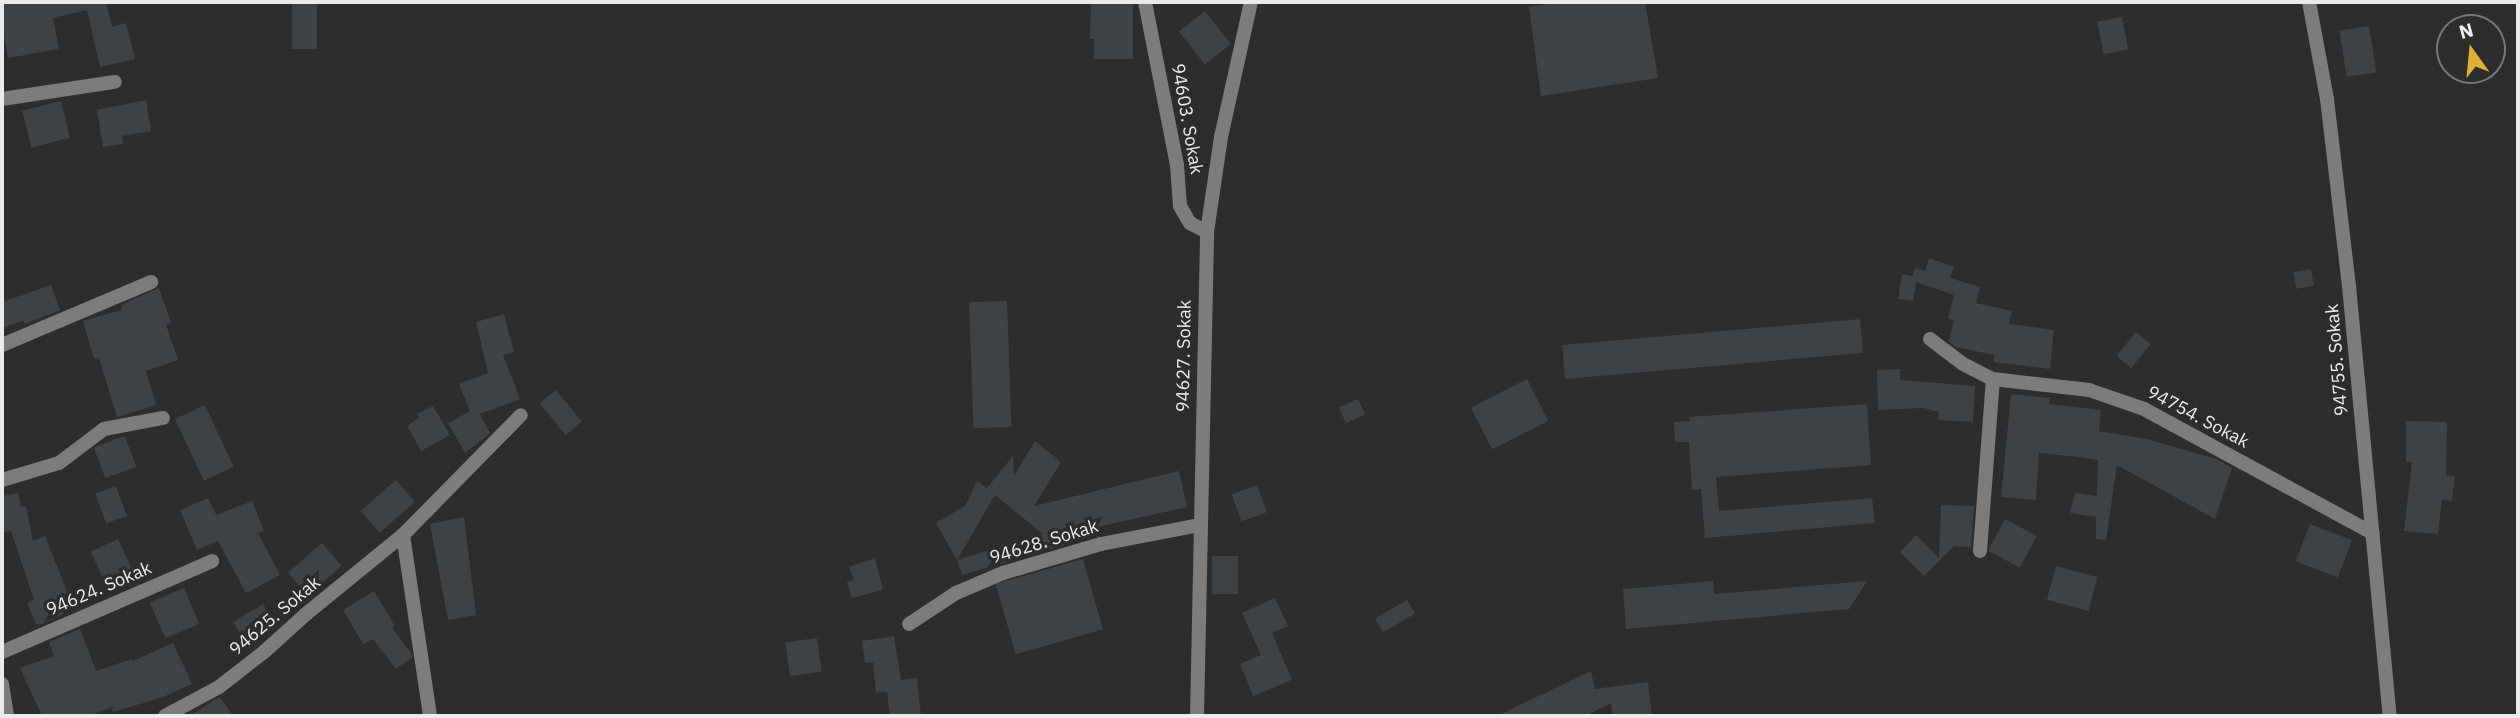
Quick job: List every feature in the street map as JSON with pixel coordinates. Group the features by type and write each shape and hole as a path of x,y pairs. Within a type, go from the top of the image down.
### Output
{"street":[{"name":"94603. Sokak","path":"1145,2 1177,165 1180,206 1190,223 1207,232"},
{"name":"94627. Sokak","path":"1197,716 1207,232 1219,148 1251,2"},
{"name":"94755. Sokak","path":"2309,2 2327,99 2349,286 2390,716"},
{"path":"2,99 115,82"},
{"path":"2,345 150,282"},
{"name":"94754. Sokak","path":"1930,339 1963,364 1993,379 2067,386 2116,398 2165,420 2372,533"},
{"path":"1980,551 1993,379"},
{"name":"94625. Sokak","path":"165,716 219,687 402,535 521,415"},
{"path":"2,480 59,463 104,429 163,418"},
{"name":"94628. Sokak","path":"909,624 965,588 1015,569 1101,544 1200,524"},
{"path":"402,535 430,716"},
{"name":"94624. Sokak","path":"2,652 212,561"},
{"path":"2,684 7,716"}],"building":[{"path":"106,2 112,27 126,23 135,59 100,67 87,10 53,18 59,49 8,58 2,25 2,3"},
{"path":"292,2 317,2 317,49 292,49"},
{"path":"1091,2 1133,2 1133,59 1094,59 1094,39 1090,39"},
{"path":"1561,2 1645,2 1658,78 1541,96 1529,7"},
{"path":"1205,11 1231,44 1205,64 1179,31"},
{"path":"2122,17 2128,49 2104,54 2097,22"},
{"path":"2369,26 2376,72 2347,77 2339,31"},
{"path":"146,100 151,131 122,136 123,144 103,147 97,110"},
{"path":"61,101 70,138 31,148 22,111"},
{"path":"1929,258 1954,267 1950,278 1980,287 1976,303 2012,311 2009,324 2054,330 2050,369 1994,362 1994,355 1956,347 1949,342 1954,320 1948,319 1954,295 1916,282 1913,301 1898,299 1902,274 1912,276 1915,268 1925,271"},
{"path":"2311,269 2314,286 2296,289 2293,272"},
{"path":"51,285 60,310 25,324 23,321 2,328 2,302"},
{"path":"159,288 171,323 166,325 178,360 146,371 156,405 117,417 99,358 94,359 83,321 122,310 121,305"},
{"path":"1007,301 1011,427 973,428 969,302"},
{"path":"504,314 514,352 503,355 520,399 480,414 490,433 465,453 448,423 470,411 459,384 488,373 476,322"},
{"path":"1860,319 1863,353 1565,379 1562,345"},
{"path":"2136,332 2151,344 2131,368 2116,356"},
{"path":"1900,369 1900,380 1975,386 1973,422 1938,420 1939,412 1923,408 1878,410 1877,370"},
{"path":"1527,379 1548,421 1492,449 1471,408"},
{"path":"556,390 582,422 565,435 540,403"},
{"path":"2011,394 2050,398 2049,404 2101,410 2099,431 2147,439 2216,459 2232,468 2215,519 2117,465 2106,540 2096,539 2096,517 2070,513 2075,493 2097,496 2098,460 2079,457 2039,453 2036,500 2001,497"},
{"path":"1358,399 1365,415 1346,423 1339,408"},
{"path":"1867,404 1871,465 1716,477 1719,511 1872,498 1875,523 1705,538 1701,489 1692,490 1689,442 1675,442 1674,422 1690,421 1690,417"},
{"path":"205,405 234,467 204,481 175,419"},
{"path":"433,406 450,435 421,451 407,426 419,418 417,414"},
{"path":"2406,421 2447,422 2446,475 2455,476 2452,501 2442,500 2438,534 2404,531 2412,462 2406,462"},
{"path":"125,436 136,467 105,478 94,447"},
{"path":"1035,441 1061,462 1034,506 1179,471 1187,507 1075,532 1077,541 962,575 957,560 936,523 965,506 977,481 992,492 987,488 1013,456 1014,476","holes":["995,495 1043,534 957,560"]},
{"path":"396,480 415,502 380,533 361,511"},
{"path":"1257,485 1267,512 1242,521 1232,494"},
{"path":"116,486 127,516 106,524 95,494"},
{"path":"18,493 21,507 26,506 33,541 45,536 74,609 42,624 36,624 27,603 34,600 11,531 2,533 2,496"},
{"path":"208,498 216,515 252,501 264,531 258,533 280,575 246,593 218,541 197,550 180,510"},
{"path":"1941,505 1974,506 1971,547 1954,546 1924,576 1900,552 1916,535 1939,558"},
{"path":"464,517 476,615 448,620 430,524"},
{"path":"2005,519 2037,536 2020,568 1988,551"},
{"path":"2310,524 2352,540 2338,577 2296,561"},
{"path":"118,539 137,580 110,592 91,552"},
{"path":"322,543 342,566 308,595 288,573"},
{"path":"1212,556 1238,556 1238,594 1212,594"},
{"path":"875,558 883,590 852,598 847,582 854,580 849,567"},
{"path":"1083,559 1103,629 1016,654 996,584"},
{"path":"2056,566 2098,577 2088,611 2047,600"},
{"path":"1713,581 1714,594 1867,581 1849,609 1626,629 1623,589"},
{"path":"184,588 199,624 165,638 150,602"},
{"path":"374,591 395,626 392,628 411,653 412,658 396,669 373,639 363,644 343,610"},
{"path":"1275,598 1288,626 1272,633 1292,680 1253,696 1240,664 1261,655 1242,613"},
{"path":"1407,600 1415,614 1383,632 1375,618"},
{"path":"263,604 277,627 247,645 233,622"},
{"path":"80,629 96,671 132,659 133,661 173,643 192,684 163,697 113,712 112,707 89,716 42,716 20,668 54,656 49,642"},
{"path":"894,636 901,680 917,678 921,716 890,716 887,692 876,693 873,662 865,663 862,641"},
{"path":"817,638 822,672 790,676 785,642"},
{"path":"1591,671 1595,689 1648,682 1652,716 1613,716 1611,703 1585,716 1497,716"},
{"path":"220,697 233,716 190,716 213,701"}]}
